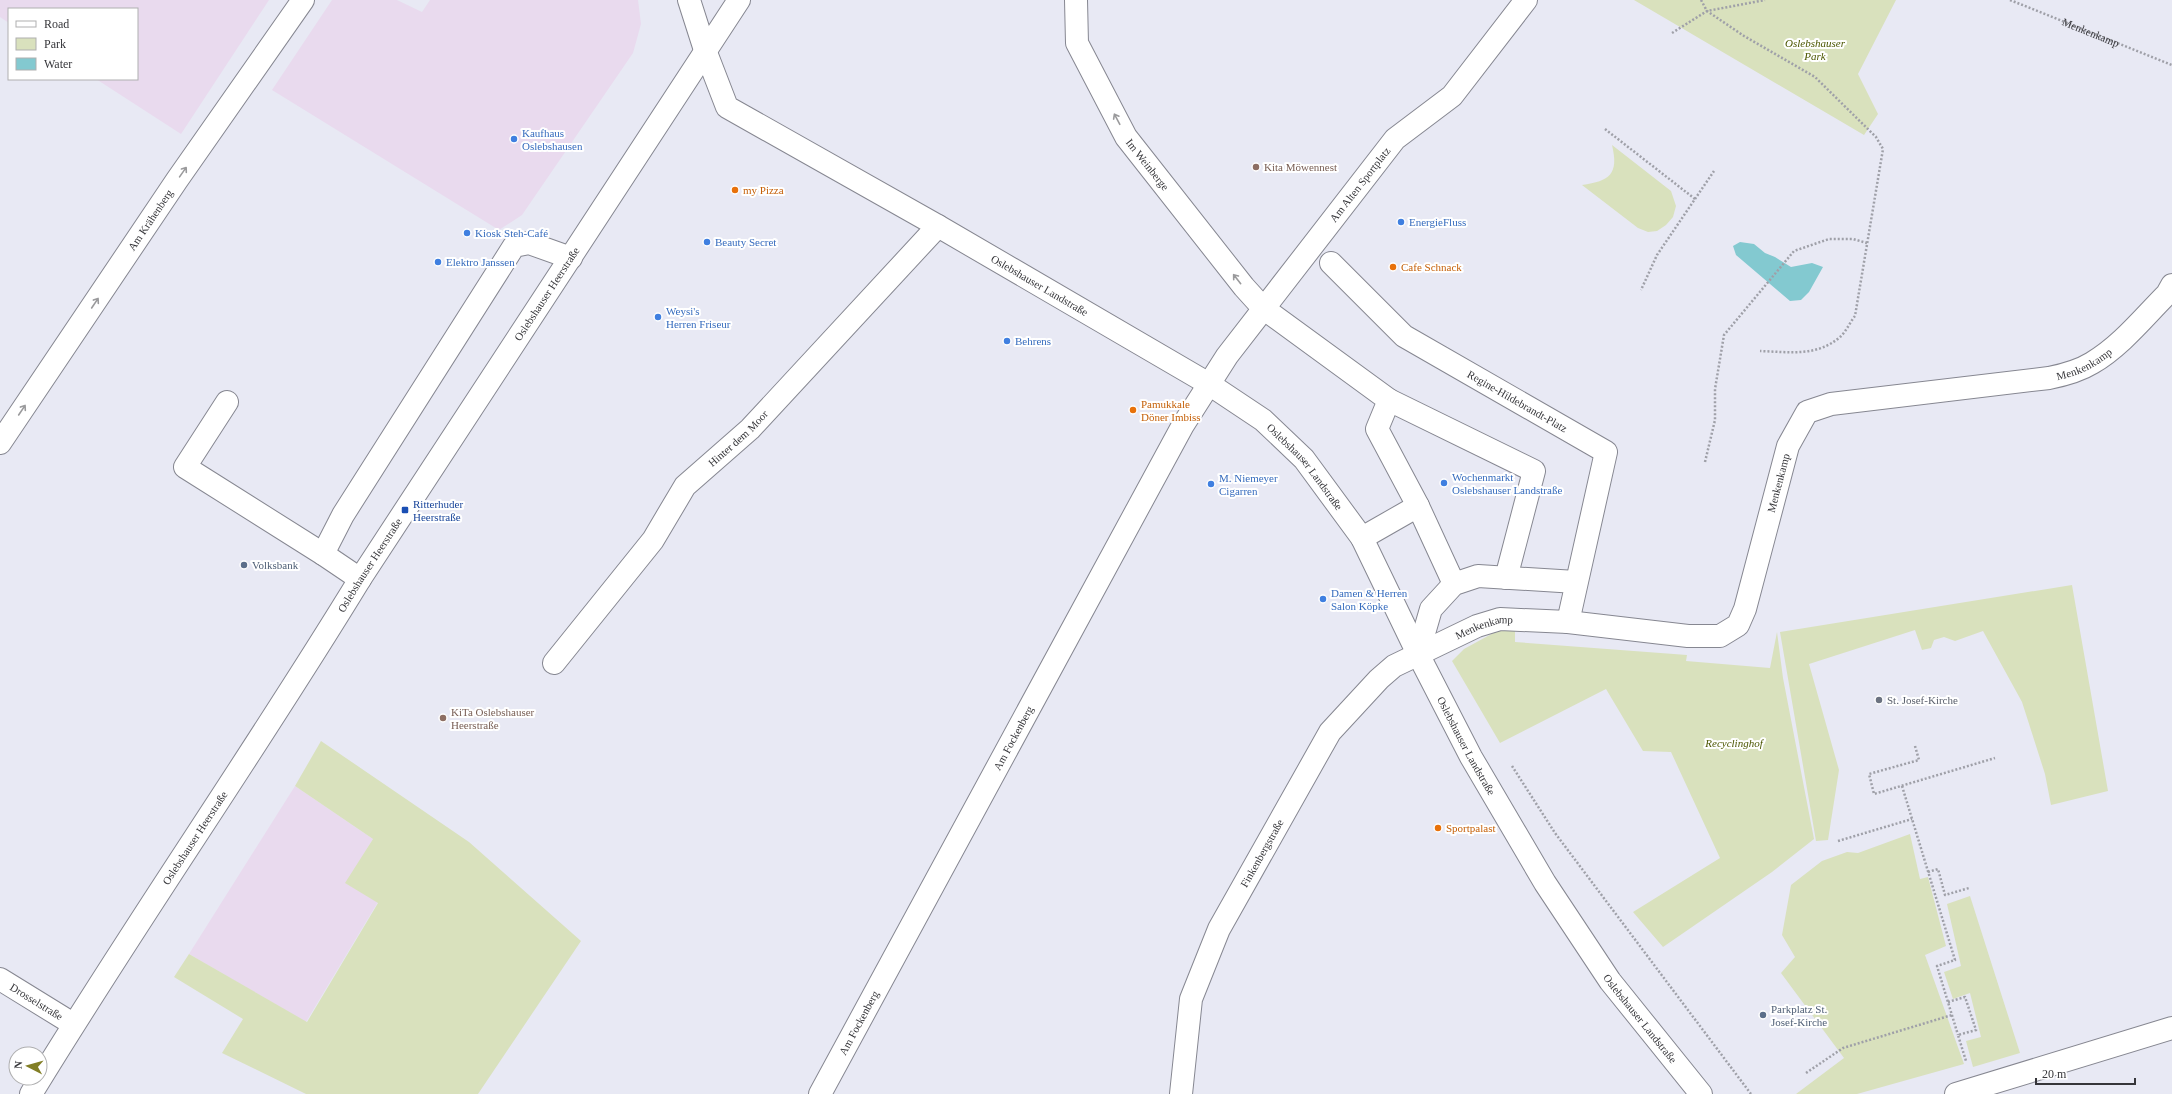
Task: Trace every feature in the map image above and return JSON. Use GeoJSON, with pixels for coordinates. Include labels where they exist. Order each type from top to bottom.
{"type":"FeatureCollection","features":[{"type":"Feature","properties":{"kind":"street","name":"Am Krähenberg"},"geometry":{"type":"LineString","coordinates":[[0,443],[253,72],[304,0]]}},
{"type":"Feature","properties":{"kind":"street"},"geometry":{"type":"LineString","coordinates":[[689,0],[705,50]]}},
{"type":"Feature","properties":{"kind":"street","name":"Oslebshauser Heerstraße"},"geometry":{"type":"LineString","coordinates":[[31,1094],[74,1024],[307,665],[360,579],[739,0]]}},
{"type":"Feature","properties":{"kind":"street","name":"Im Weinberge"},"geometry":{"type":"LineString","coordinates":[[1076,0],[1077,43],[1126,137],[1244,287],[1263,308],[1389,400]]}},
{"type":"Feature","properties":{"kind":"street","name":"Am Alten Sportplatz"},"geometry":{"type":"LineString","coordinates":[[1209,384],[1263,308],[1395,140],[1452,96],[1526,0]]}},
{"type":"Feature","properties":{"kind":"street","name":"Oslebshauser Landstraße"},"geometry":{"type":"LineString","coordinates":[[705,50],[727,107],[938,226],[1209,384],[1263,420],[1304,458],[1362,538],[1418,654],[1471,757],[1544,883],[1610,981],[1701,1094]]}},
{"type":"Feature","properties":{"kind":"street","name":"Hinter dem Moor"},"geometry":{"type":"LineString","coordinates":[[554,663],[652,540],[685,486],[750,429],[938,226]]}},
{"type":"Feature","properties":{"kind":"street"},"geometry":{"type":"LineString","coordinates":[[323,554],[343,515],[514,246],[529,242],[571,258]]}},
{"type":"Feature","properties":{"kind":"street","name":"Regine-Hildebrandt-Platz"},"geometry":{"type":"LineString","coordinates":[[1331,263],[1404,336],[1606,452],[1568,622]]}},
{"type":"Feature","properties":{"kind":"street","name":"Menkenkamp"},"geometry":{"type":"LineString","coordinates":[[1418,654],[1477,626],[1500,619],[1568,622],[1688,636],[1720,636],[1738,625],[1746,609],[1788,446],[1807,412],[1831,404],[2049,378],[2068,374],[2092,363],[2111,349],[2167,294],[2172,285]]}},
{"type":"Feature","properties":{"kind":"street","name":"Am Fockenberg"},"geometry":{"type":"LineString","coordinates":[[820,1094],[1183,424],[1209,384]]}},
{"type":"Feature","properties":{"kind":"street"},"geometry":{"type":"LineString","coordinates":[[1454,584],[1418,506],[1377,428],[1389,400],[1534,471],[1506,578]]}},
{"type":"Feature","properties":{"kind":"street"},"geometry":{"type":"LineString","coordinates":[[227,402],[185,467],[360,579]]}},
{"type":"Feature","properties":{"kind":"street"},"geometry":{"type":"LineString","coordinates":[[1362,538],[1418,506]]}},
{"type":"Feature","properties":{"kind":"street"},"geometry":{"type":"LineString","coordinates":[[1418,654],[1431,610],[1454,584],[1478,576],[1576,582]]}},
{"type":"Feature","properties":{"kind":"street","name":"Finkenbergstraße"},"geometry":{"type":"LineString","coordinates":[[1181,1094],[1191,999],[1219,929],[1330,732],[1379,679],[1394,666],[1418,654]]}},
{"type":"Feature","properties":{"kind":"street","name":"Drosselstraße"},"geometry":{"type":"LineString","coordinates":[[0,979],[74,1024]]}},
{"type":"Feature","properties":{"kind":"street"},"geometry":{"type":"LineString","coordinates":[[1965,1091],[2172,1028]]}},
{"type":"Feature","properties":{"kind":"path"},"geometry":{"type":"LineString","coordinates":[[1701,0],[1707,11],[1744,36],[1815,77],[1876,136],[1883,149],[1855,316],[1841,336],[1820,350],[1798,353],[1760,350]]}},
{"type":"Feature","properties":{"kind":"path"},"geometry":{"type":"LineString","coordinates":[[1672,33],[1707,11],[1765,0]]}},
{"type":"Feature","properties":{"kind":"path","name":"Menkenkamp"},"geometry":{"type":"LineString","coordinates":[[2010,0],[2172,65]]}},
{"type":"Feature","properties":{"kind":"path"},"geometry":{"type":"LineString","coordinates":[[1606,129],[1695,199]]}},
{"type":"Feature","properties":{"kind":"path"},"geometry":{"type":"LineString","coordinates":[[1641,290],[1657,256],[1714,171]]}},
{"type":"Feature","properties":{"kind":"path"},"geometry":{"type":"LineString","coordinates":[[1705,462],[1715,420],[1715,389],[1724,335],[1794,251],[1829,239],[1853,239],[1867,243]]}},
{"type":"Feature","properties":{"kind":"path"},"geometry":{"type":"LineString","coordinates":[[1915,746],[1918,760],[1869,774],[1874,794],[1995,758]]}},
{"type":"Feature","properties":{"kind":"path"},"geometry":{"type":"LineString","coordinates":[[1509,761],[1555,833],[1751,1094]]}},
{"type":"Feature","properties":{"kind":"path"},"geometry":{"type":"LineString","coordinates":[[1902,786],[1955,960],[1937,966],[1958,1035],[1965,1091]]}},
{"type":"Feature","properties":{"kind":"path"},"geometry":{"type":"LineString","coordinates":[[1838,841],[1912,819]]}},
{"type":"Feature","properties":{"kind":"path"},"geometry":{"type":"LineString","coordinates":[[1928,872],[1938,869],[1945,895],[1970,888]]}},
{"type":"Feature","properties":{"kind":"path"},"geometry":{"type":"LineString","coordinates":[[1948,1002],[1965,997],[1976,1030],[1958,1035]]}},
{"type":"Feature","properties":{"kind":"path"},"geometry":{"type":"LineString","coordinates":[[1806,1073],[1843,1048],[1952,1015]]}},
{"type":"Feature","properties":{"kind":"shaded area"},"geometry":{"type":"Polygon","coordinates":[[[0,0],[269,0],[181,134],[98,80],[138,80],[138,8],[8,8],[8,22],[0,17],[0,0]]]}},
{"type":"Feature","properties":{"kind":"shaded area"},"geometry":{"type":"Polygon","coordinates":[[[332,0],[397,0],[422,12],[430,0],[638,0],[641,24],[633,53],[522,215],[499,230],[272,90],[332,0]]]}},
{"type":"Feature","properties":{"kind":"shaded area"},"geometry":{"type":"Polygon","coordinates":[[[295,786],[373,839],[346,883],[378,902],[306,1022],[189,954],[295,786]]]}},
{"type":"Feature","properties":{"kind":"green space","name":"Oslebshauser Park"},"geometry":{"type":"Polygon","coordinates":[[[1634,0],[1896,0],[1858,74],[1878,114],[1864,135],[1634,0]]]}},
{"type":"Feature","properties":{"kind":"green space"},"geometry":{"type":"Polygon","coordinates":[[[1612,145],[1671,191],[1676,206],[1673,217],[1666,225],[1657,231],[1648,232],[1638,228],[1582,185],[1599,181],[1606,178],[1610,174],[1614,163],[1612,145]]]}},
{"type":"Feature","properties":{"kind":"green space"},"geometry":{"type":"Polygon","coordinates":[[[2072,585],[2108,791],[2051,805],[2045,774],[2022,702],[1983,631],[1955,641],[1944,637],[1934,640],[1931,648],[1922,650],[1915,630],[1809,664],[1839,770],[1828,840],[1816,841],[1780,632],[2072,585]]]}},
{"type":"Feature","properties":{"kind":"green space","name":"Recyclinghof"},"geometry":{"type":"Polygon","coordinates":[[[1515,630],[1515,642],[1687,655],[1686,661],[1770,668],[1777,632],[1783,678],[1814,839],[1772,872],[1663,947],[1633,912],[1720,858],[1671,752],[1643,751],[1606,689],[1500,743],[1452,661],[1464,649],[1497,631],[1515,630]]]}},
{"type":"Feature","properties":{"kind":"green space"},"geometry":{"type":"Polygon","coordinates":[[[321,741],[469,842],[581,941],[478,1094],[306,1094],[222,1053],[243,1019],[174,977],[189,954],[307,1022],[378,903],[345,883],[373,839],[295,786],[321,741]]]}},
{"type":"Feature","properties":{"kind":"green space"},"geometry":{"type":"Polygon","coordinates":[[[1910,834],[1920,879],[1928,877],[1946,946],[1925,955],[1964,1064],[1857,1094],[1796,1094],[1844,1058],[1781,973],[1795,957],[1782,935],[1791,885],[1822,861],[1847,852],[1858,853],[1910,834]]]}},
{"type":"Feature","properties":{"kind":"green space"},"geometry":{"type":"Polygon","coordinates":[[[1970,896],[2020,1053],[1973,1067],[1966,1041],[1981,1037],[1970,993],[1953,999],[1944,972],[1961,966],[1947,904],[1970,896]]]}},
{"type":"Feature","properties":{"kind":"water"},"geometry":{"type":"Polygon","coordinates":[[[1740,242],[1754,244],[1765,253],[1775,257],[1791,267],[1812,263],[1823,267],[1809,292],[1801,300],[1790,301],[1736,255],[1733,246],[1740,242]]]}},
{"type":"Feature","properties":{"kind":"place","name":"Kaufhaus Oslebshausen"},"geometry":{"type":"Point","coordinates":[514,139]}},
{"type":"Feature","properties":{"kind":"place","name":"Kita Möwennest"},"geometry":{"type":"Point","coordinates":[1256,167]}},
{"type":"Feature","properties":{"kind":"place","name":"my Pizza"},"geometry":{"type":"Point","coordinates":[735,190]}},
{"type":"Feature","properties":{"kind":"place","name":"EnergieFluss"},"geometry":{"type":"Point","coordinates":[1401,222]}},
{"type":"Feature","properties":{"kind":"place","name":"Kiosk Steh-Café"},"geometry":{"type":"Point","coordinates":[467,233]}},
{"type":"Feature","properties":{"kind":"place","name":"Beauty Secret"},"geometry":{"type":"Point","coordinates":[707,242]}},
{"type":"Feature","properties":{"kind":"place","name":"Elektro Janssen"},"geometry":{"type":"Point","coordinates":[438,262]}},
{"type":"Feature","properties":{"kind":"place","name":"Cafe Schnack"},"geometry":{"type":"Point","coordinates":[1393,267]}},
{"type":"Feature","properties":{"kind":"place","name":"Weysi's Herren Friseur"},"geometry":{"type":"Point","coordinates":[658,317]}},
{"type":"Feature","properties":{"kind":"place","name":"Behrens"},"geometry":{"type":"Point","coordinates":[1007,341]}},
{"type":"Feature","properties":{"kind":"place","name":"Pamukkale Döner Imbiss"},"geometry":{"type":"Point","coordinates":[1133,410]}},
{"type":"Feature","properties":{"kind":"place","name":"Wochenmarkt Oslebshauser Landstraße"},"geometry":{"type":"Point","coordinates":[1444,483]}},
{"type":"Feature","properties":{"kind":"place","name":"M. Niemeyer Cigarren"},"geometry":{"type":"Point","coordinates":[1211,484]}},
{"type":"Feature","properties":{"kind":"place","name":"Ritterhuder Heerstraße"},"geometry":{"type":"Point","coordinates":[405,510]}},
{"type":"Feature","properties":{"kind":"place","name":"Volksbank"},"geometry":{"type":"Point","coordinates":[244,565]}},
{"type":"Feature","properties":{"kind":"place","name":"Damen & Herren Salon Köpke"},"geometry":{"type":"Point","coordinates":[1323,599]}},
{"type":"Feature","properties":{"kind":"place","name":"St. Josef-Kirche"},"geometry":{"type":"Point","coordinates":[1879,700]}},
{"type":"Feature","properties":{"kind":"place","name":"KiTa Oslebshauser Heerstraße"},"geometry":{"type":"Point","coordinates":[443,718]}},
{"type":"Feature","properties":{"kind":"place","name":"Sportpalast"},"geometry":{"type":"Point","coordinates":[1438,828]}},
{"type":"Feature","properties":{"kind":"place","name":"Parkplatz St. Josef-Kirche"},"geometry":{"type":"Point","coordinates":[1763,1015]}}]}
